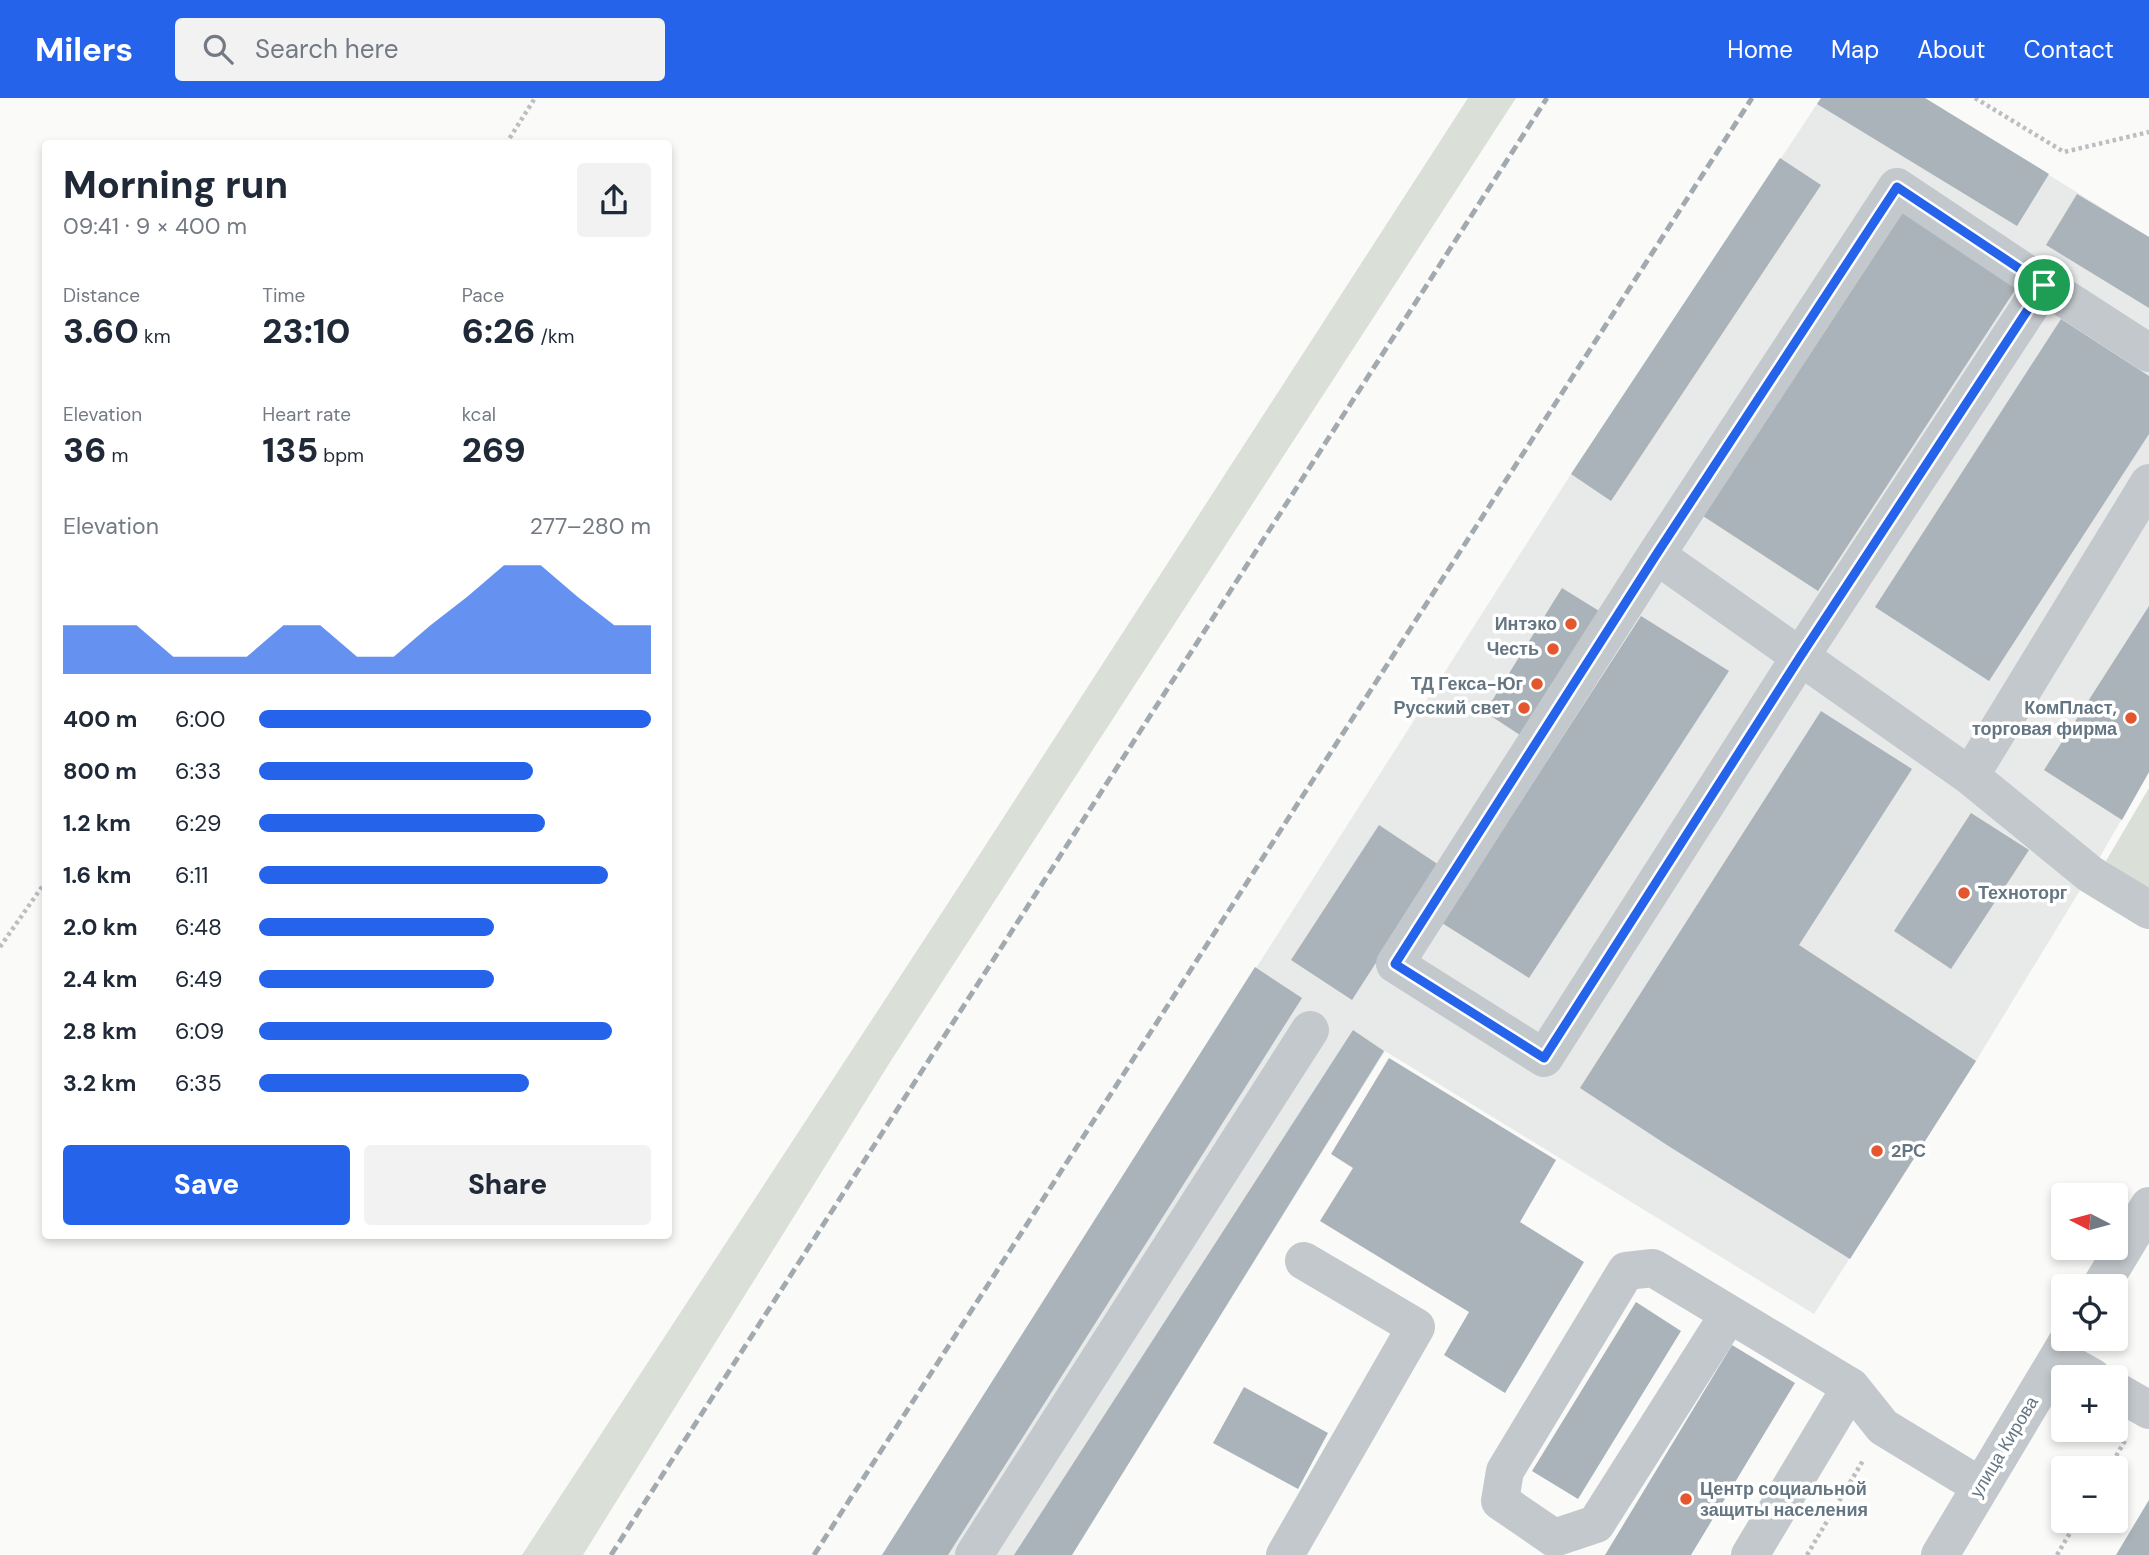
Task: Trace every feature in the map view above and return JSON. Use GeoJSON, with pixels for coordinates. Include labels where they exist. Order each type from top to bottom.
{"type":"FeatureCollection","features":[{"type":"Feature","properties":{"kind":"street"},"geometry":{"type":"LineString","coordinates":[[2044,285],[1800,657],[1544,1058],[1395,964],[1656,555],[1897,187],[2149,353]]}},
{"type":"Feature","properties":{"kind":"street"},"geometry":{"type":"LineString","coordinates":[[1970,776],[2149,483]]}},
{"type":"Feature","properties":{"kind":"street"},"geometry":{"type":"LineString","coordinates":[[1656,555],[1970,776],[2090,874],[2149,911]]}},
{"type":"Feature","properties":{"kind":"street"},"geometry":{"type":"LineString","coordinates":[[974,1555],[1310,1030]]}},
{"type":"Feature","properties":{"kind":"street"},"geometry":{"type":"LineString","coordinates":[[2108,1274],[2149,1206]]}},
{"type":"Feature","properties":{"kind":"street"},"geometry":{"type":"LineString","coordinates":[[1285,1555],[1416,1327],[1304,1261]]}},
{"type":"Feature","properties":{"kind":"street"},"geometry":{"type":"LineString","coordinates":[[1729,1314],[1596,1524],[1554,1538],[1500,1502],[1504,1471],[1626,1271],[1653,1268],[1851,1387],[1883,1427],[1980,1486]]}},
{"type":"Feature","properties":{"kind":"street","name":"улица Кирова"},"geometry":{"type":"LineString","coordinates":[[1940,1555],[2062,1351]]}},
{"type":"Feature","properties":{"kind":"street"},"geometry":{"type":"LineString","coordinates":[[2067,1351],[2080,1365]]}},
{"type":"Feature","properties":{"kind":"street"},"geometry":{"type":"LineString","coordinates":[[1750,1555],[1851,1387]]}},
{"type":"Feature","properties":{"kind":"street"},"geometry":{"type":"LineString","coordinates":[[2128,1398],[2149,1410]]}},
{"type":"Feature","properties":{"kind":"path"},"geometry":{"type":"LineString","coordinates":[[509,140],[535,98]]}},
{"type":"Feature","properties":{"kind":"path"},"geometry":{"type":"LineString","coordinates":[[1975,98],[2064,152],[2149,132]]}},
{"type":"Feature","properties":{"kind":"path"},"geometry":{"type":"LineString","coordinates":[[0,947],[42,887]]}},
{"type":"Feature","properties":{"kind":"path"},"geometry":{"type":"LineString","coordinates":[[1807,1555],[1883,1427]]}},
{"type":"Feature","properties":{"kind":"path"},"geometry":{"type":"LineString","coordinates":[[2057,1555],[2070,1533]]}},
{"type":"Feature","properties":{"kind":"shaded area"},"geometry":{"type":"Polygon","coordinates":[[[1468,98],[1516,98],[892,1059],[583,1555],[522,1555],[954,894],[1468,98]]]}},
{"type":"Feature","properties":{"kind":"shaded area"},"geometry":{"type":"Polygon","coordinates":[[[1821,98],[1925,98],[2149,237],[2149,772],[1976,1061],[1814,1314],[1385,1051],[1072,1555],[882,1555],[1571,474],[1821,98]]]}},
{"type":"Feature","properties":{"kind":"shaded area"},"geometry":{"type":"Polygon","coordinates":[[[2149,788],[2149,891],[2106,861],[2149,788]]]}},
{"type":"Feature","properties":{"kind":"building"},"geometry":{"type":"Polygon","coordinates":[[[1821,98],[1925,98],[2049,174],[2017,226],[1817,104],[1821,98]]]}},
{"type":"Feature","properties":{"kind":"building"},"geometry":{"type":"Polygon","coordinates":[[[1780,158],[1821,185],[1611,501],[1571,474],[1780,158]]]}},
{"type":"Feature","properties":{"kind":"building"},"geometry":{"type":"Polygon","coordinates":[[[2077,194],[2149,237],[2149,308],[2046,245],[2077,194]]]}},
{"type":"Feature","properties":{"kind":"building"},"geometry":{"type":"Polygon","coordinates":[[[1903,212],[2017,287],[1818,591],[1703,516],[1903,212]]]}},
{"type":"Feature","properties":{"kind":"building"},"geometry":{"type":"Polygon","coordinates":[[[2061,319],[2149,376],[2149,434],[1989,681],[1875,607],[2061,319]]]}},
{"type":"Feature","properties":{"kind":"building"},"geometry":{"type":"Polygon","coordinates":[[[1562,588],[1604,614],[1526,739],[1485,712],[1562,588]]]}},
{"type":"Feature","properties":{"kind":"building"},"geometry":{"type":"Polygon","coordinates":[[[2149,606],[2149,772],[2122,820],[2044,770],[2149,606]]]}},
{"type":"Feature","properties":{"kind":"building"},"geometry":{"type":"Polygon","coordinates":[[[1641,616],[1729,671],[1529,978],[1442,923],[1641,616]]]}},
{"type":"Feature","properties":{"kind":"building"},"geometry":{"type":"Polygon","coordinates":[[[1821,711],[1912,769],[1799,945],[1976,1061],[1850,1259],[1580,1088],[1821,711]]]}},
{"type":"Feature","properties":{"kind":"building"},"geometry":{"type":"Polygon","coordinates":[[[1971,813],[2029,850],[1951,969],[1894,931],[1971,813]]]}},
{"type":"Feature","properties":{"kind":"building"},"geometry":{"type":"Polygon","coordinates":[[[1379,825],[1439,865],[1352,1000],[1291,960],[1379,825]]]}},
{"type":"Feature","properties":{"kind":"building"},"geometry":{"type":"Polygon","coordinates":[[[1255,967],[1302,998],[948,1555],[882,1555],[1255,967]]]}},
{"type":"Feature","properties":{"kind":"building"},"geometry":{"type":"Polygon","coordinates":[[[1353,1030],[1384,1051],[1072,1555],[1014,1555],[1353,1030]]]}},
{"type":"Feature","properties":{"kind":"building"},"geometry":{"type":"Polygon","coordinates":[[[1389,1058],[1556,1160],[1520,1222],[1584,1262],[1505,1393],[1444,1355],[1469,1312],[1320,1221],[1353,1168],[1331,1154],[1389,1058]]]}},
{"type":"Feature","properties":{"kind":"building"},"geometry":{"type":"Polygon","coordinates":[[[1636,1302],[1681,1331],[1578,1499],[1532,1471],[1636,1302]]]}},
{"type":"Feature","properties":{"kind":"building"},"geometry":{"type":"Polygon","coordinates":[[[1732,1345],[1795,1383],[1691,1555],[1605,1555],[1732,1345]]]}},
{"type":"Feature","properties":{"kind":"building"},"geometry":{"type":"Polygon","coordinates":[[[1244,1387],[1328,1433],[1298,1489],[1213,1443],[1244,1387]]]}},
{"type":"Feature","properties":{"kind":"building"},"geometry":{"type":"Polygon","coordinates":[[[2149,1500],[2149,1555],[2116,1555],[2149,1500]]]}},
{"type":"Feature","properties":{"kind":"railway"},"geometry":{"type":"LineString","coordinates":[[611,1555],[1547,98]]}},
{"type":"Feature","properties":{"kind":"railway"},"geometry":{"type":"LineString","coordinates":[[814,1555],[1752,98]]}},
{"type":"Feature","properties":{"kind":"place","name":"Интэко"},"geometry":{"type":"Point","coordinates":[1571,624]}},
{"type":"Feature","properties":{"kind":"place","name":"Честь"},"geometry":{"type":"Point","coordinates":[1553,649]}},
{"type":"Feature","properties":{"kind":"place","name":"ТД Гекса-Юг"},"geometry":{"type":"Point","coordinates":[1537,684]}},
{"type":"Feature","properties":{"kind":"place","name":"Русский свет"},"geometry":{"type":"Point","coordinates":[1524,708]}},
{"type":"Feature","properties":{"kind":"place","name":"КомПласт, торговая фирма"},"geometry":{"type":"Point","coordinates":[2131,718]}},
{"type":"Feature","properties":{"kind":"place","name":"Техноторг"},"geometry":{"type":"Point","coordinates":[1964,893]}},
{"type":"Feature","properties":{"kind":"place","name":"2РС"},"geometry":{"type":"Point","coordinates":[1877,1151]}},
{"type":"Feature","properties":{"kind":"place","name":"Центр социальной защиты населения"},"geometry":{"type":"Point","coordinates":[1686,1499]}},
{"type":"Feature","properties":{"kind":"route"},"geometry":{"type":"LineString","coordinates":[[1897,187],[2044,285],[1800,657],[1544,1058],[1395,964],[1656,555],[1897,187]]}}]}
